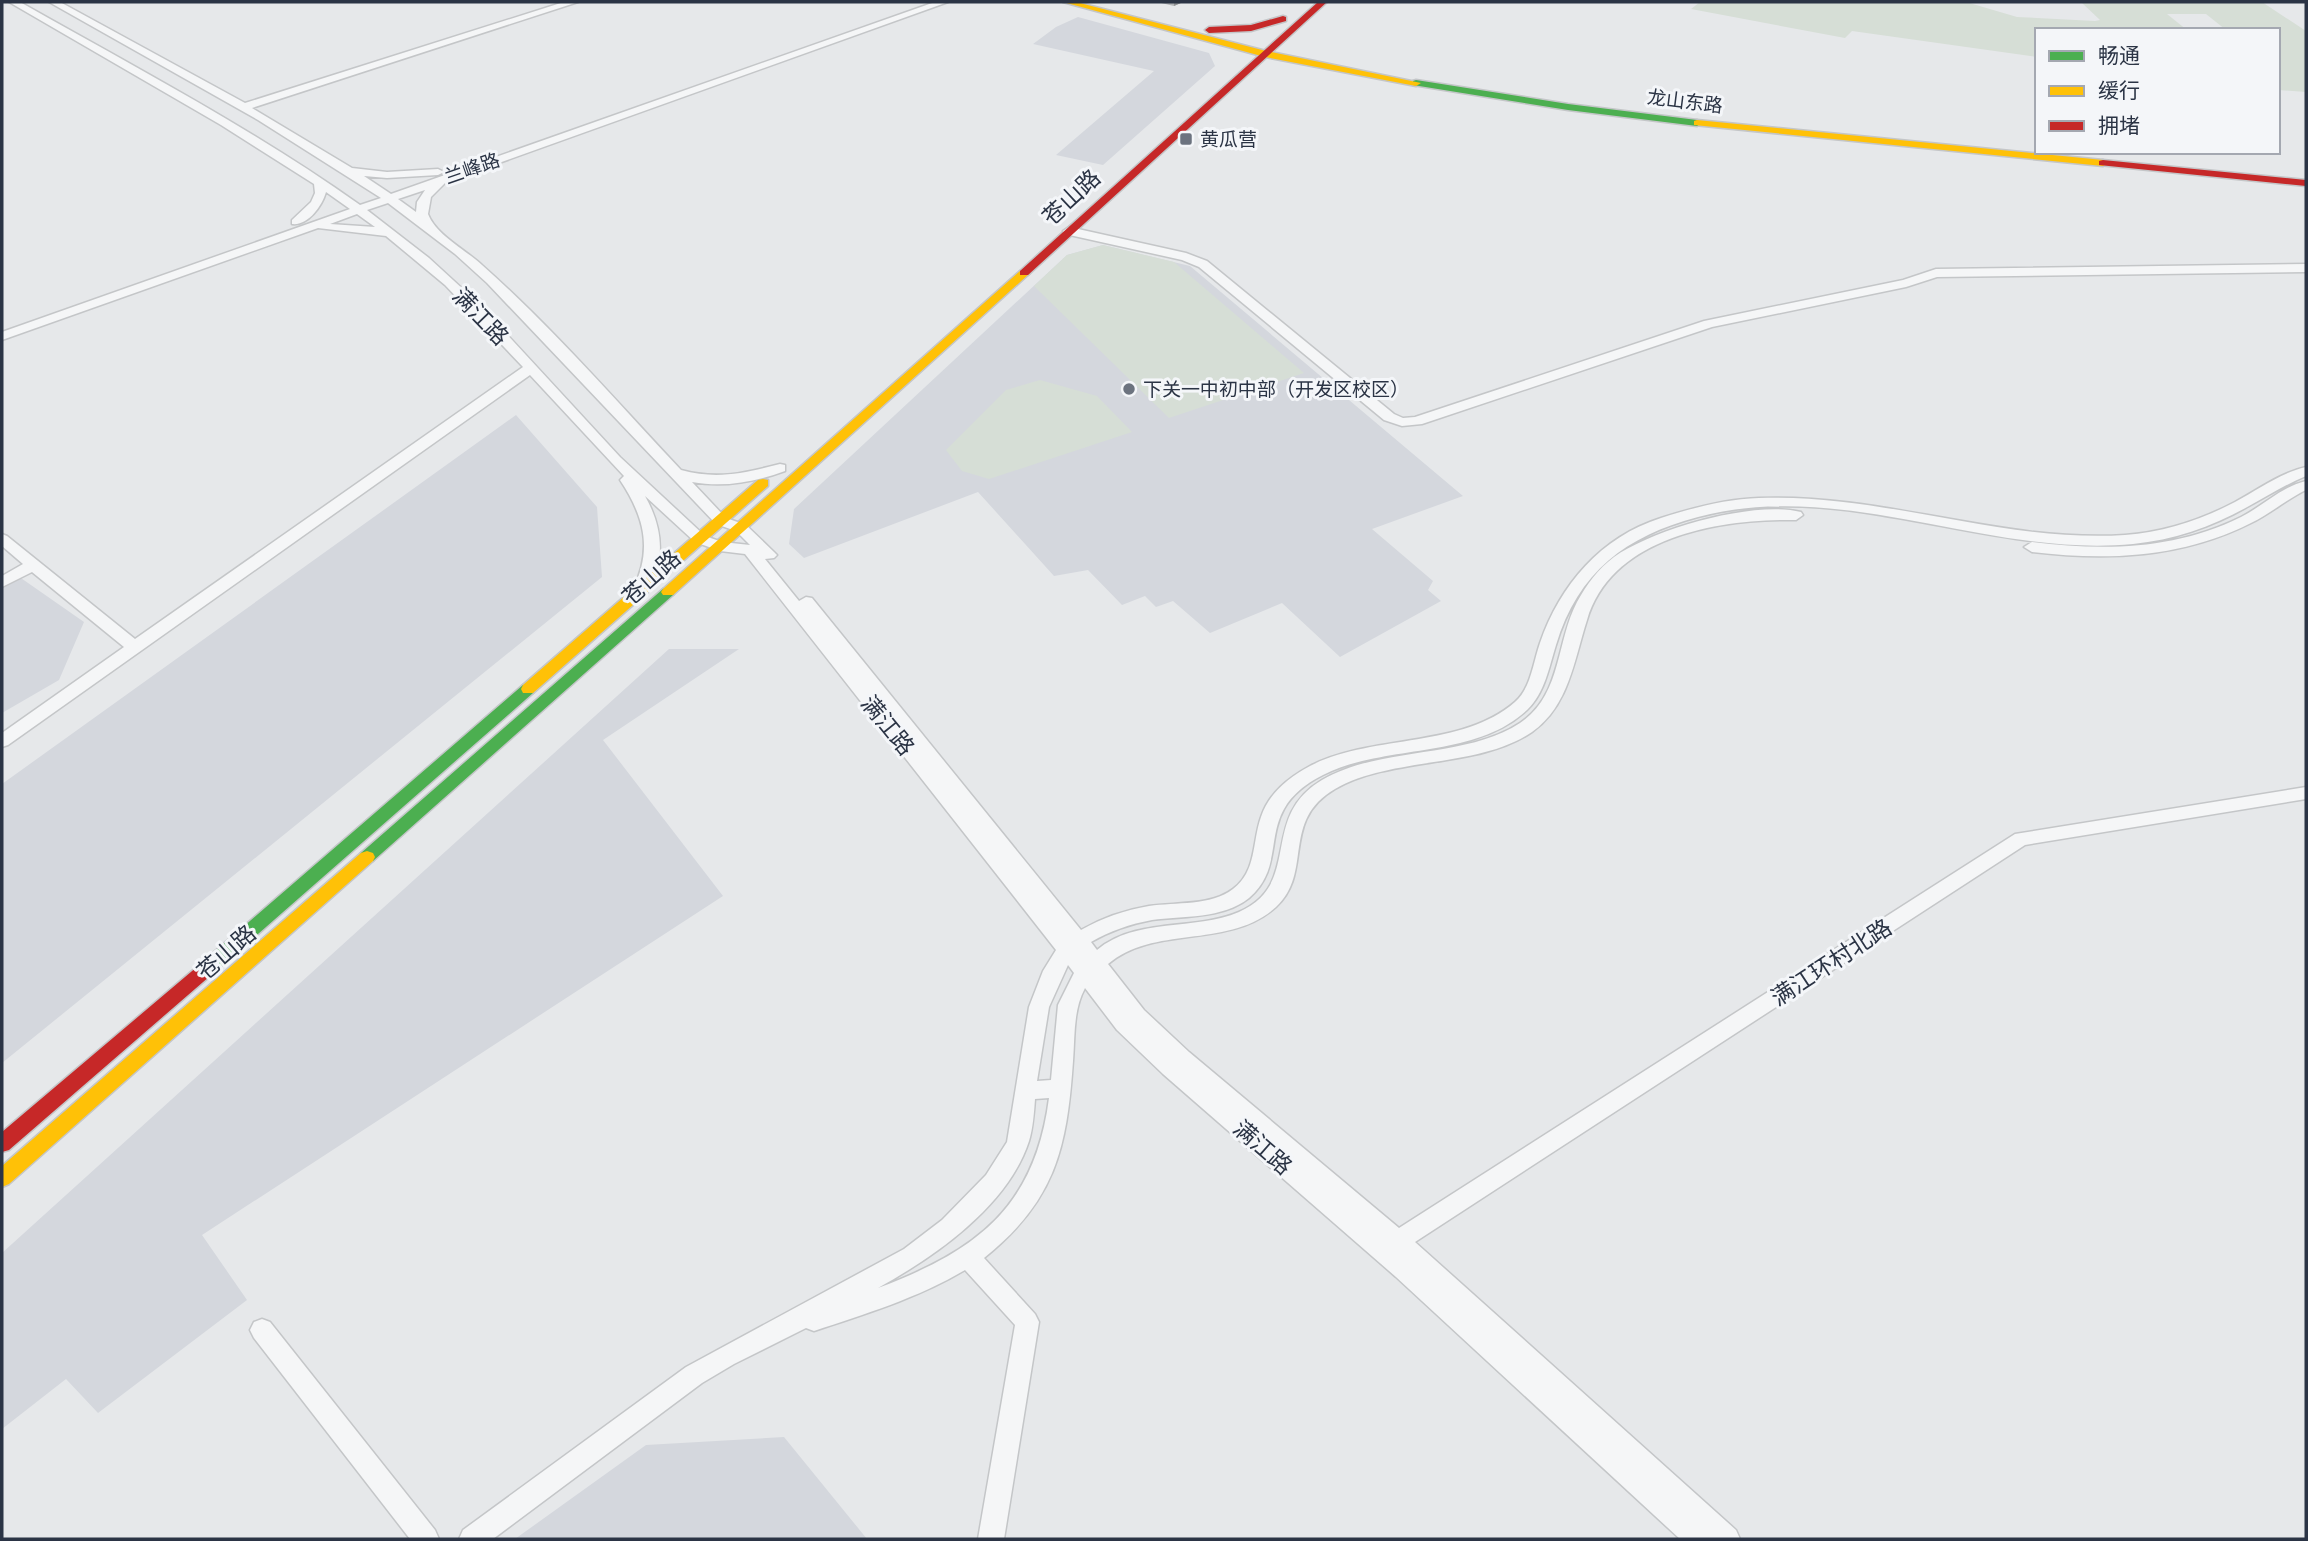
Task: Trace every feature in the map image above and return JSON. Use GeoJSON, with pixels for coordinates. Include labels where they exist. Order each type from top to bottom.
{"type":"FeatureCollection","features":[{"type":"Feature","properties":{"kind":"main road","name":"龙山东路"},"geometry":{"type":"LineString","coordinates":[[1068,2],[1466,92],[1652,118],[2306,183]]}},
{"type":"Feature","properties":{"kind":"main road","name":"龙山东路"},"geometry":{"type":"LineString","coordinates":[[1099,2],[1206,34]]}},
{"type":"Feature","properties":{"kind":"main road","name":"苍山路"},"geometry":{"type":"LineString","coordinates":[[1291,21],[1302,2]]}},
{"type":"Feature","properties":{"kind":"main road","name":"苍山路"},"geometry":{"type":"LineString","coordinates":[[2,1178],[741,528],[1063,222],[1291,21],[1323,2]]}},
{"type":"Feature","properties":{"kind":"main road"},"geometry":{"type":"LineString","coordinates":[[1206,34],[1291,21],[1307,44],[1327,61]]}},
{"type":"Feature","properties":{"kind":"main road"},"geometry":{"type":"LineString","coordinates":[[1206,34],[1221,48],[1235,70],[1327,61]]}},
{"type":"Feature","properties":{"kind":"main road","name":"龙山东路"},"geometry":{"type":"LineString","coordinates":[[1327,61],[1598,102],[2035,147]]}},
{"type":"Feature","properties":{"kind":"main road","name":"苍山路"},"geometry":{"type":"LineString","coordinates":[[1085,196],[1235,70]]}},
{"type":"Feature","properties":{"kind":"main road"},"geometry":{"type":"LineString","coordinates":[[2109,154],[2306,173]]}},
{"type":"Feature","properties":{"kind":"main road","name":"苍山路"},"geometry":{"type":"LineString","coordinates":[[2,1144],[785,464]]}},
{"type":"Feature","properties":{"kind":"street","name":"满江路"},"geometry":{"type":"LineString","coordinates":[[14,2],[244,131],[354,206],[444,278],[604,449],[700,539],[720,546],[750,550],[1074,945]]}},
{"type":"Feature","properties":{"kind":"street","name":"满江路"},"geometry":{"type":"LineString","coordinates":[[54,2],[247,106],[350,170],[477,266],[721,520],[741,528],[760,544],[1090,967],[1157,1036],[1398,1241],[1727,1539]]}},
{"type":"Feature","properties":{"kind":"street"},"geometry":{"type":"LineString","coordinates":[[247,106],[573,2]]}},
{"type":"Feature","properties":{"kind":"street","name":"兰峰路"},"geometry":{"type":"LineString","coordinates":[[442,175],[923,2]]}},
{"type":"Feature","properties":{"kind":"street","name":"兰峰路"},"geometry":{"type":"LineString","coordinates":[[2,326],[943,2]]}},
{"type":"Feature","properties":{"kind":"street"},"geometry":{"type":"LineString","coordinates":[[350,170],[387,175],[442,175]]}},
{"type":"Feature","properties":{"kind":"street"},"geometry":{"type":"LineString","coordinates":[[431,230],[422,219],[421,207],[427,194],[442,175]]}},
{"type":"Feature","properties":{"kind":"street"},"geometry":{"type":"LineString","coordinates":[[299,225],[319,198],[319,180]]}},
{"type":"Feature","properties":{"kind":"street"},"geometry":{"type":"LineString","coordinates":[[1063,222],[1203,264],[1389,417],[1402,422],[1417,422],[1709,324],[1906,283],[1936,273],[2306,268]]}},
{"type":"Feature","properties":{"kind":"street"},"geometry":{"type":"LineString","coordinates":[[299,225],[362,228],[398,239]]}},
{"type":"Feature","properties":{"kind":"street","name":"兰峰路"},"geometry":{"type":"LineString","coordinates":[[2,335],[299,225]]}},
{"type":"Feature","properties":{"kind":"street"},"geometry":{"type":"LineString","coordinates":[[2,741],[531,368]]}},
{"type":"Feature","properties":{"kind":"street"},"geometry":{"type":"LineString","coordinates":[[604,449],[641,501],[652,529],[654,557],[639,593]]}},
{"type":"Feature","properties":{"kind":"street"},"geometry":{"type":"LineString","coordinates":[[676,473],[698,479],[725,481],[753,477],[785,464]]}},
{"type":"Feature","properties":{"kind":"street"},"geometry":{"type":"LineString","coordinates":[[774,1333],[900,1264],[951,1227],[1003,1171],[1013,1156],[1023,1124],[1026,1090],[1045,990],[1055,965],[1074,945],[1122,920],[1211,905],[1237,896],[1247,889],[1258,869],[1269,816],[1278,798],[1310,773],[1332,763],[1464,733],[1510,714],[1523,704],[1531,692],[1559,614],[1576,585],[1601,557],[1622,540],[1683,516],[1762,508],[1838,506],[2036,536],[2124,540],[2156,536],[2190,527],[2235,508],[2283,479],[2306,471]]}},
{"type":"Feature","properties":{"kind":"street"},"geometry":{"type":"LineString","coordinates":[[472,1539],[697,1373],[739,1348],[774,1333],[898,1293],[943,1272],[967,1256],[1011,1217],[1037,1183],[1053,1140],[1061,1089],[1067,1004],[1072,991],[1090,967],[1135,938],[1158,932],[1212,928],[1237,921],[1258,911],[1281,888],[1295,820],[1309,799],[1326,787],[1359,773],[1471,748],[1518,732],[1535,721],[1548,708],[1558,689],[1589,593],[1605,572],[1622,559],[1658,540],[1762,508],[2063,551],[2137,553],[2172,548],[2211,535],[2252,517],[2306,485]]}},
{"type":"Feature","properties":{"kind":"street"},"geometry":{"type":"LineString","coordinates":[[2,539],[134,647]]}},
{"type":"Feature","properties":{"kind":"street"},"geometry":{"type":"LineString","coordinates":[[2,582],[33,565]]}},
{"type":"Feature","properties":{"kind":"street"},"geometry":{"type":"LineString","coordinates":[[1546,647],[1570,653]]}},
{"type":"Feature","properties":{"kind":"street","name":"满江环村北路"},"geometry":{"type":"LineString","coordinates":[[1398,1241],[2021,839],[2306,793]]}},
{"type":"Feature","properties":{"kind":"street","name":"满江路"},"geometry":{"type":"LineString","coordinates":[[1090,967],[1105,1001],[1144,1045],[1404,1269],[1699,1539]]}},
{"type":"Feature","properties":{"kind":"street"},"geometry":{"type":"LineString","coordinates":[[1026,1090],[1061,1089]]}},
{"type":"Feature","properties":{"kind":"street"},"geometry":{"type":"LineString","coordinates":[[967,1256],[1027,1322],[991,1539]]}},
{"type":"Feature","properties":{"kind":"street"},"geometry":{"type":"LineString","coordinates":[[262,1330],[426,1539]]}},
{"type":"Feature","properties":{"kind":"shaded area"},"geometry":{"type":"Polygon","coordinates":[[[1700,2],[1966,2],[2017,17],[2095,21],[2100,20],[2081,2],[2262,2],[2306,31],[2306,92],[2280,90],[2280,28],[2224,28],[2206,14],[2167,14],[2184,28],[2035,28],[2035,57],[1852,31],[1845,38],[1691,9],[1700,2]]]}},
{"type":"Feature","properties":{"kind":"shaded area"},"geometry":{"type":"Polygon","coordinates":[[[1078,17],[1209,53],[1215,66],[1103,165],[1056,155],[1154,71],[1033,44],[1056,27],[1078,17]]]}},
{"type":"Feature","properties":{"kind":"shaded area","name":"下关一中初中部（开发区校区）"},"geometry":{"type":"Polygon","coordinates":[[[1103,245],[1190,266],[1463,496],[1372,529],[1433,581],[1428,590],[1441,601],[1340,657],[1282,603],[1210,633],[1173,601],[1156,607],[1145,596],[1122,605],[1088,570],[1054,576],[978,492],[804,558],[789,544],[794,509],[1067,255],[1103,245]]]}},
{"type":"Feature","properties":{"kind":"shaded area"},"geometry":{"type":"Polygon","coordinates":[[[1103,245],[1174,262],[1304,373],[1169,418],[1034,286],[1067,255],[1103,245]]]}},
{"type":"Feature","properties":{"kind":"shaded area"},"geometry":{"type":"Polygon","coordinates":[[[1040,380],[1097,396],[1132,432],[989,479],[962,471],[946,450],[1006,390],[1040,380]]]}},
{"type":"Feature","properties":{"kind":"shaded area"},"geometry":{"type":"Polygon","coordinates":[[[516,415],[597,507],[602,577],[2,1063],[2,784],[516,415]]]}},
{"type":"Feature","properties":{"kind":"shaded area"},"geometry":{"type":"Polygon","coordinates":[[[18,576],[84,622],[59,680],[2,713],[2,585],[18,576]]]}},
{"type":"Feature","properties":{"kind":"shaded area"},"geometry":{"type":"Polygon","coordinates":[[[669,649],[739,649],[603,740],[723,896],[202,1235],[247,1300],[98,1413],[66,1379],[2,1429],[2,1253],[669,649]]]}},
{"type":"Feature","properties":{"kind":"shaded area"},"geometry":{"type":"Polygon","coordinates":[[[784,1437],[867,1539],[515,1539],[646,1445],[784,1437]]]}},
{"type":"Feature","properties":{"kind":"traffic: fast"},"geometry":{"type":"LineString","coordinates":[[1416,83],[1568,107],[1697,123]]}},
{"type":"Feature","properties":{"kind":"traffic: fast"},"geometry":{"type":"LineString","coordinates":[[367,857],[668,592]]}},
{"type":"Feature","properties":{"kind":"traffic: fast"},"geometry":{"type":"LineString","coordinates":[[204,971],[528,689]]}},
{"type":"Feature","properties":{"kind":"traffic: slow"},"geometry":{"type":"LineString","coordinates":[[1067,2],[1265,54],[1416,83]]}},
{"type":"Feature","properties":{"kind":"traffic: slow"},"geometry":{"type":"LineString","coordinates":[[1697,123],[2103,163]]}},
{"type":"Feature","properties":{"kind":"traffic: slow"},"geometry":{"type":"LineString","coordinates":[[668,592],[1024,273]]}},
{"type":"Feature","properties":{"kind":"traffic: slow"},"geometry":{"type":"LineString","coordinates":[[528,689],[763,483]]}},
{"type":"Feature","properties":{"kind":"traffic: slow"},"geometry":{"type":"LineString","coordinates":[[2,1178],[367,857]]}},
{"type":"Feature","properties":{"kind":"traffic: jam"},"geometry":{"type":"LineString","coordinates":[[1024,273],[1323,2]]}},
{"type":"Feature","properties":{"kind":"traffic: jam"},"geometry":{"type":"LineString","coordinates":[[1209,30],[1251,28],[1283,19]]}},
{"type":"Feature","properties":{"kind":"traffic: jam"},"geometry":{"type":"LineString","coordinates":[[2103,163],[2306,183]]}},
{"type":"Feature","properties":{"kind":"traffic: jam"},"geometry":{"type":"LineString","coordinates":[[2,1144],[204,971]]}},
{"type":"Feature","properties":{"kind":"place","name":"黄瓜营"},"geometry":{"type":"Point","coordinates":[1186,139]}},
{"type":"Feature","properties":{"kind":"place","name":"下关一中初中部（开发区校区）"},"geometry":{"type":"Point","coordinates":[1129,389]}}]}
